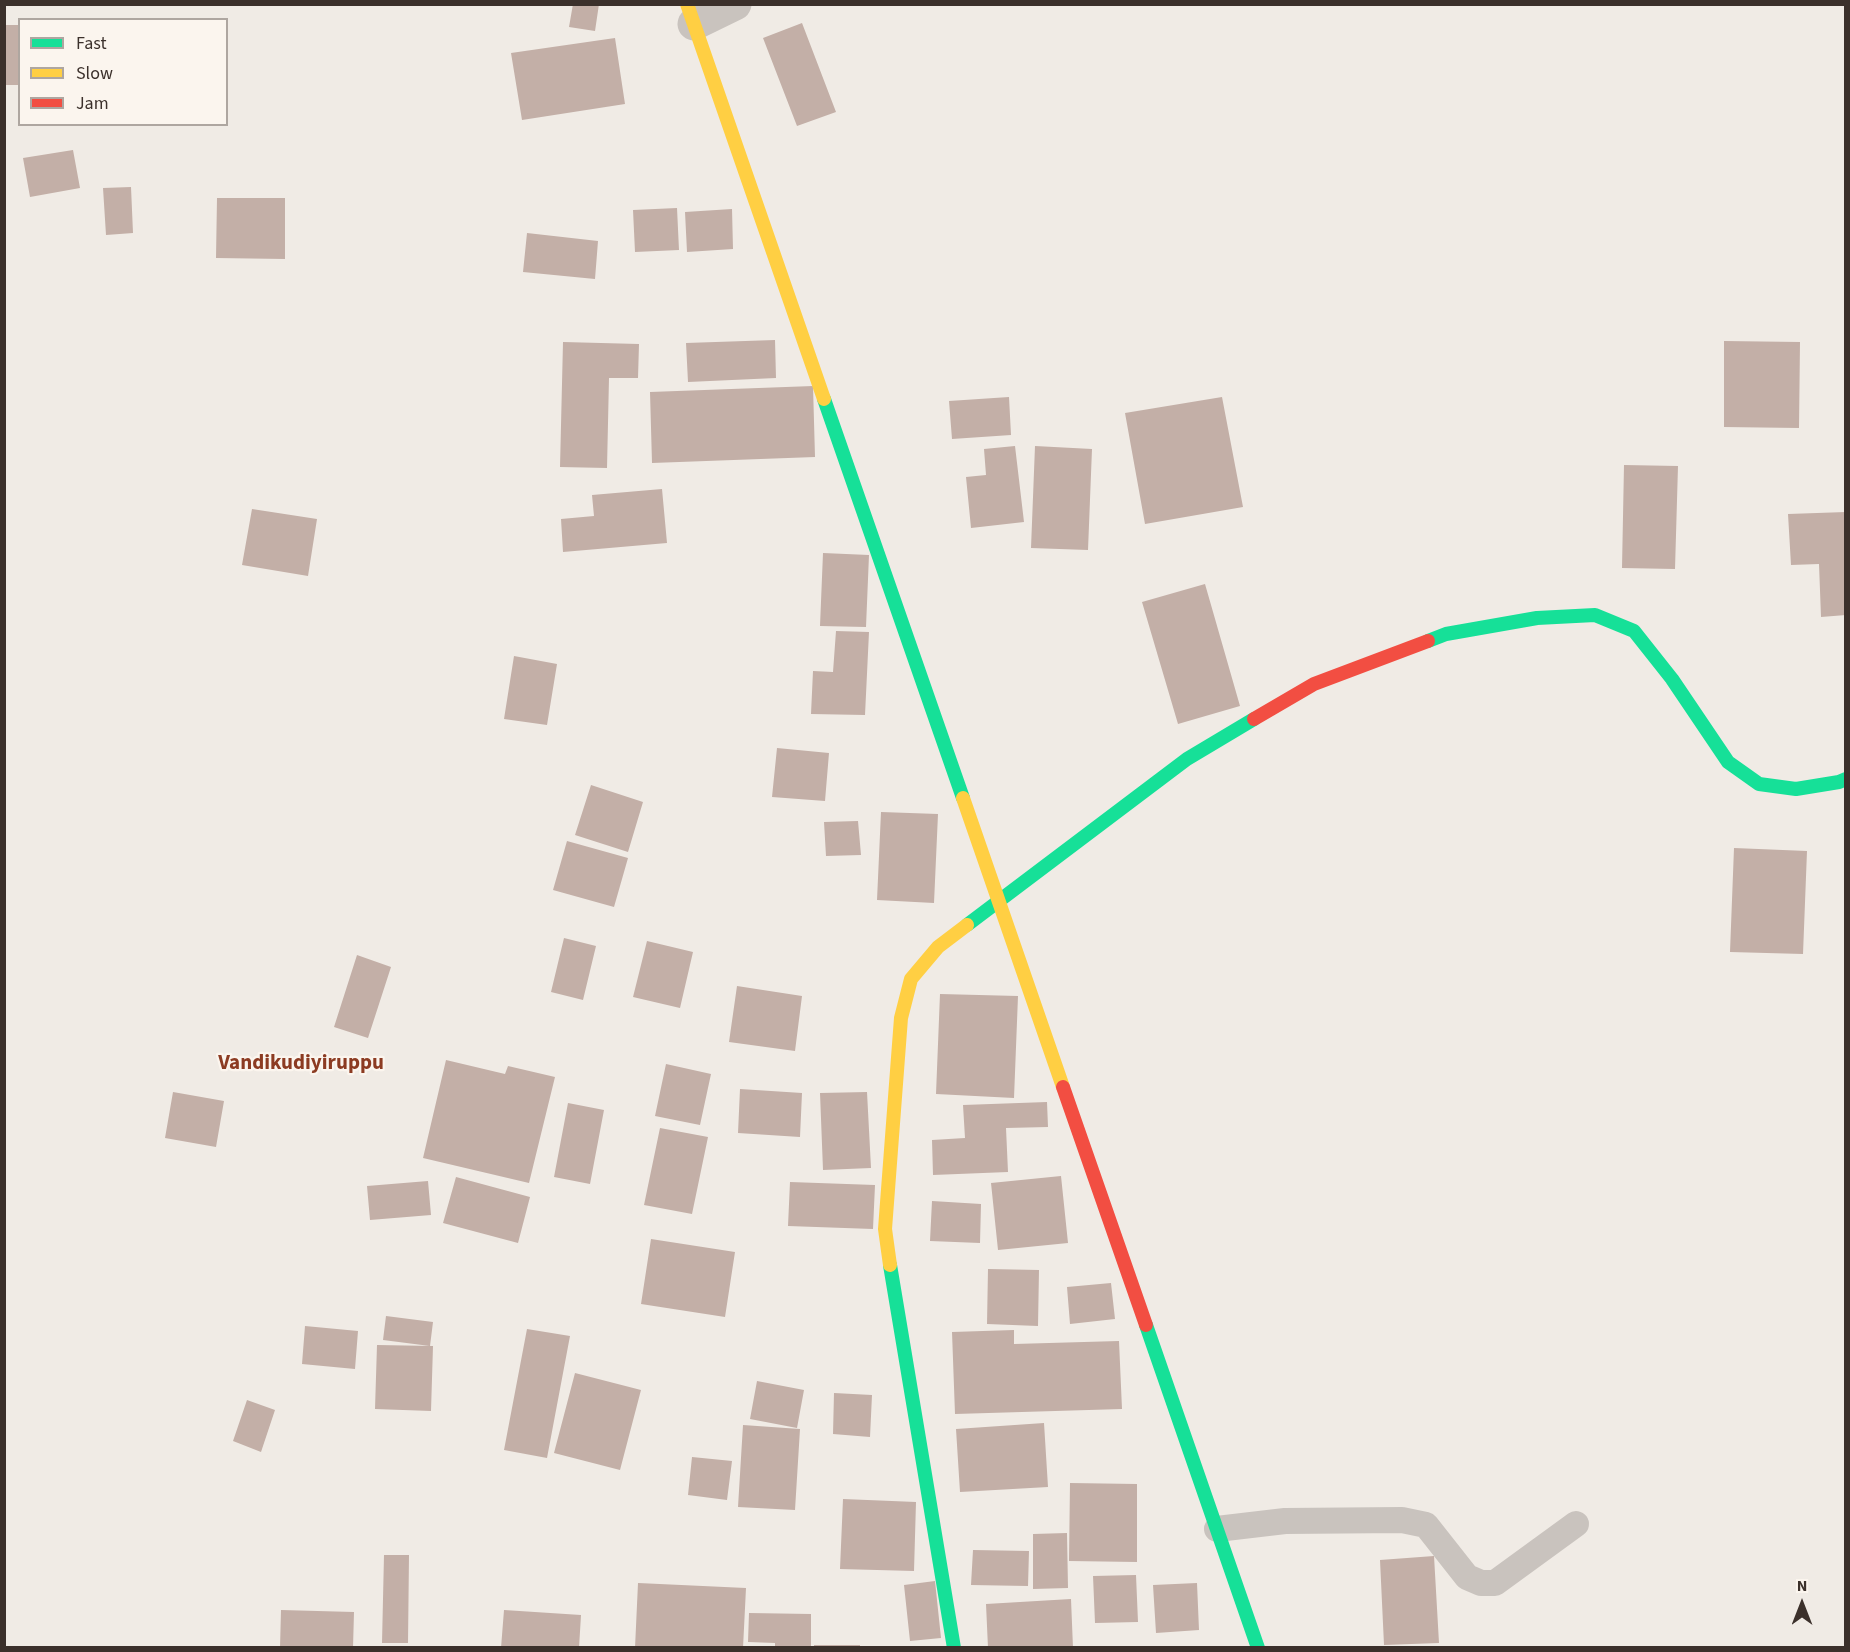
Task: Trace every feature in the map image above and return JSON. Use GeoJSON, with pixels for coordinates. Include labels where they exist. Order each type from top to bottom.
{"type":"FeatureCollection","features":[{"type":"Feature","properties":{"kind":"street"},"geometry":{"type":"LineString","coordinates":[[709,11],[999,901],[1217,1529],[1252,1646]]}},
{"type":"Feature","properties":{"kind":"street"},"geometry":{"type":"LineString","coordinates":[[954,1647],[899,1326],[885,1230],[901,1018],[911,979],[938,947],[1187,759],[1314,684],[1446,634],[1537,618],[1595,615],[1634,631],[1672,679],[1728,762],[1759,784],[1796,789],[1845,779]]}},
{"type":"Feature","properties":{"kind":"lane"},"geometry":{"type":"LineString","coordinates":[[1217,1529],[1285,1521],[1402,1520],[1426,1525],[1467,1577],[1481,1583],[1495,1583],[1576,1524]]}},
{"type":"Feature","properties":{"kind":"building"},"geometry":{"type":"Polygon","coordinates":[[[573,4],[599,4],[595,31],[569,27],[573,4]]]}},
{"type":"Feature","properties":{"kind":"building"},"geometry":{"type":"Polygon","coordinates":[[[802,23],[836,112],[797,126],[763,38],[802,23]]]}},
{"type":"Feature","properties":{"kind":"building"},"geometry":{"type":"Polygon","coordinates":[[[4,25],[18,25],[18,85],[4,85],[4,25]]]}},
{"type":"Feature","properties":{"kind":"building"},"geometry":{"type":"Polygon","coordinates":[[[615,38],[625,104],[522,120],[511,53],[615,38]]]}},
{"type":"Feature","properties":{"kind":"building"},"geometry":{"type":"Polygon","coordinates":[[[73,150],[80,188],[30,197],[23,158],[73,150]]]}},
{"type":"Feature","properties":{"kind":"building"},"geometry":{"type":"Polygon","coordinates":[[[131,187],[133,233],[106,235],[103,188],[131,187]]]}},
{"type":"Feature","properties":{"kind":"building"},"geometry":{"type":"Polygon","coordinates":[[[217,198],[285,198],[285,259],[216,258],[217,198]]]}},
{"type":"Feature","properties":{"kind":"building"},"geometry":{"type":"Polygon","coordinates":[[[677,208],[679,250],[635,252],[633,210],[677,208]]]}},
{"type":"Feature","properties":{"kind":"building"},"geometry":{"type":"Polygon","coordinates":[[[732,209],[733,249],[687,252],[685,212],[732,209]]]}},
{"type":"Feature","properties":{"kind":"building"},"geometry":{"type":"Polygon","coordinates":[[[527,233],[598,241],[595,279],[523,272],[527,233]]]}},
{"type":"Feature","properties":{"kind":"building"},"geometry":{"type":"Polygon","coordinates":[[[775,340],[776,378],[688,382],[686,343],[775,340]]]}},
{"type":"Feature","properties":{"kind":"building"},"geometry":{"type":"Polygon","coordinates":[[[1724,341],[1800,342],[1799,428],[1724,427],[1724,341]]]}},
{"type":"Feature","properties":{"kind":"building"},"geometry":{"type":"Polygon","coordinates":[[[563,342],[639,344],[638,378],[609,378],[607,468],[560,467],[563,342]]]}},
{"type":"Feature","properties":{"kind":"building"},"geometry":{"type":"Polygon","coordinates":[[[813,386],[815,457],[652,463],[650,392],[813,386]]]}},
{"type":"Feature","properties":{"kind":"building"},"geometry":{"type":"Polygon","coordinates":[[[1009,397],[1011,435],[952,439],[949,401],[1009,397]]]}},
{"type":"Feature","properties":{"kind":"building"},"geometry":{"type":"Polygon","coordinates":[[[1222,397],[1243,507],[1145,524],[1125,413],[1222,397]]]}},
{"type":"Feature","properties":{"kind":"building"},"geometry":{"type":"Polygon","coordinates":[[[1015,446],[1024,522],[971,528],[966,477],[986,475],[984,449],[1015,446]]]}},
{"type":"Feature","properties":{"kind":"building"},"geometry":{"type":"Polygon","coordinates":[[[1035,446],[1092,449],[1088,550],[1031,548],[1035,446]]]}},
{"type":"Feature","properties":{"kind":"building"},"geometry":{"type":"Polygon","coordinates":[[[1624,465],[1678,466],[1675,569],[1622,568],[1624,465]]]}},
{"type":"Feature","properties":{"kind":"building"},"geometry":{"type":"Polygon","coordinates":[[[662,489],[667,543],[563,552],[561,519],[594,516],[592,495],[662,489]]]}},
{"type":"Feature","properties":{"kind":"building"},"geometry":{"type":"Polygon","coordinates":[[[252,509],[317,519],[308,576],[242,565],[252,509]]]}},
{"type":"Feature","properties":{"kind":"building"},"geometry":{"type":"Polygon","coordinates":[[[1846,512],[1846,615],[1821,617],[1819,564],[1791,565],[1788,514],[1846,512]]]}},
{"type":"Feature","properties":{"kind":"building"},"geometry":{"type":"Polygon","coordinates":[[[823,553],[869,555],[866,627],[820,626],[823,553]]]}},
{"type":"Feature","properties":{"kind":"building"},"geometry":{"type":"Polygon","coordinates":[[[1205,584],[1240,706],[1178,724],[1142,602],[1205,584]]]}},
{"type":"Feature","properties":{"kind":"building"},"geometry":{"type":"Polygon","coordinates":[[[836,631],[869,632],[865,715],[811,714],[813,671],[833,672],[836,631]]]}},
{"type":"Feature","properties":{"kind":"building"},"geometry":{"type":"Polygon","coordinates":[[[514,656],[557,664],[547,725],[504,719],[514,656]]]}},
{"type":"Feature","properties":{"kind":"building"},"geometry":{"type":"Polygon","coordinates":[[[777,748],[829,753],[825,801],[772,797],[777,748]]]}},
{"type":"Feature","properties":{"kind":"building"},"geometry":{"type":"Polygon","coordinates":[[[591,785],[643,802],[628,852],[575,835],[591,785]]]}},
{"type":"Feature","properties":{"kind":"building"},"geometry":{"type":"Polygon","coordinates":[[[881,812],[938,814],[934,903],[877,900],[881,812]]]}},
{"type":"Feature","properties":{"kind":"building"},"geometry":{"type":"Polygon","coordinates":[[[858,821],[861,855],[826,856],[824,822],[858,821]]]}},
{"type":"Feature","properties":{"kind":"building"},"geometry":{"type":"Polygon","coordinates":[[[567,841],[628,858],[614,907],[553,890],[567,841]]]}},
{"type":"Feature","properties":{"kind":"building"},"geometry":{"type":"Polygon","coordinates":[[[1734,848],[1807,851],[1803,954],[1730,952],[1734,848]]]}},
{"type":"Feature","properties":{"kind":"building"},"geometry":{"type":"Polygon","coordinates":[[[564,938],[596,946],[583,1000],[551,992],[564,938]]]}},
{"type":"Feature","properties":{"kind":"building"},"geometry":{"type":"Polygon","coordinates":[[[647,941],[693,952],[680,1008],[633,997],[647,941]]]}},
{"type":"Feature","properties":{"kind":"building"},"geometry":{"type":"Polygon","coordinates":[[[357,955],[391,967],[368,1038],[334,1027],[357,955]]]}},
{"type":"Feature","properties":{"kind":"building"},"geometry":{"type":"Polygon","coordinates":[[[737,986],[802,996],[795,1051],[729,1042],[737,986]]]}},
{"type":"Feature","properties":{"kind":"building"},"geometry":{"type":"Polygon","coordinates":[[[940,994],[1018,996],[1014,1098],[936,1094],[940,994]]]}},
{"type":"Feature","properties":{"kind":"building"},"geometry":{"type":"Polygon","coordinates":[[[446,1060],[505,1074],[508,1066],[555,1077],[529,1183],[423,1158],[446,1060]]]}},
{"type":"Feature","properties":{"kind":"building"},"geometry":{"type":"Polygon","coordinates":[[[666,1064],[711,1074],[700,1125],[655,1116],[666,1064]]]}},
{"type":"Feature","properties":{"kind":"building"},"geometry":{"type":"Polygon","coordinates":[[[740,1089],[802,1093],[800,1137],[738,1133],[740,1089]]]}},
{"type":"Feature","properties":{"kind":"building"},"geometry":{"type":"Polygon","coordinates":[[[173,1092],[224,1101],[216,1147],[165,1138],[173,1092]]]}},
{"type":"Feature","properties":{"kind":"building"},"geometry":{"type":"Polygon","coordinates":[[[867,1092],[871,1168],[823,1170],[820,1093],[867,1092]]]}},
{"type":"Feature","properties":{"kind":"building"},"geometry":{"type":"Polygon","coordinates":[[[1047,1102],[1048,1127],[1006,1128],[1008,1172],[933,1175],[932,1140],[965,1138],[963,1105],[1047,1102]]]}},
{"type":"Feature","properties":{"kind":"building"},"geometry":{"type":"Polygon","coordinates":[[[568,1103],[604,1110],[590,1184],[554,1177],[568,1103]]]}},
{"type":"Feature","properties":{"kind":"building"},"geometry":{"type":"Polygon","coordinates":[[[660,1128],[708,1137],[692,1214],[644,1205],[660,1128]]]}},
{"type":"Feature","properties":{"kind":"building"},"geometry":{"type":"Polygon","coordinates":[[[1061,1176],[1068,1243],[998,1250],[991,1183],[1061,1176]]]}},
{"type":"Feature","properties":{"kind":"building"},"geometry":{"type":"Polygon","coordinates":[[[456,1177],[530,1197],[518,1243],[443,1223],[456,1177]]]}},
{"type":"Feature","properties":{"kind":"building"},"geometry":{"type":"Polygon","coordinates":[[[428,1181],[431,1215],[370,1220],[367,1186],[428,1181]]]}},
{"type":"Feature","properties":{"kind":"building"},"geometry":{"type":"Polygon","coordinates":[[[790,1182],[875,1185],[873,1229],[788,1226],[790,1182]]]}},
{"type":"Feature","properties":{"kind":"building"},"geometry":{"type":"Polygon","coordinates":[[[932,1201],[981,1204],[980,1243],[930,1241],[932,1201]]]}},
{"type":"Feature","properties":{"kind":"building"},"geometry":{"type":"Polygon","coordinates":[[[651,1239],[735,1252],[725,1317],[641,1304],[651,1239]]]}},
{"type":"Feature","properties":{"kind":"building"},"geometry":{"type":"Polygon","coordinates":[[[988,1269],[1039,1270],[1038,1326],[987,1324],[988,1269]]]}},
{"type":"Feature","properties":{"kind":"building"},"geometry":{"type":"Polygon","coordinates":[[[1111,1283],[1115,1319],[1070,1324],[1067,1287],[1111,1283]]]}},
{"type":"Feature","properties":{"kind":"building"},"geometry":{"type":"Polygon","coordinates":[[[386,1316],[433,1322],[430,1346],[383,1340],[386,1316]]]}},
{"type":"Feature","properties":{"kind":"building"},"geometry":{"type":"Polygon","coordinates":[[[305,1326],[358,1331],[355,1369],[302,1364],[305,1326]]]}},
{"type":"Feature","properties":{"kind":"building"},"geometry":{"type":"Polygon","coordinates":[[[527,1329],[570,1336],[547,1458],[504,1450],[527,1329]]]}},
{"type":"Feature","properties":{"kind":"building"},"geometry":{"type":"Polygon","coordinates":[[[1014,1330],[1014,1344],[1119,1341],[1122,1409],[955,1414],[952,1332],[1014,1330]]]}},
{"type":"Feature","properties":{"kind":"building"},"geometry":{"type":"Polygon","coordinates":[[[377,1345],[433,1346],[431,1411],[375,1409],[377,1345]]]}},
{"type":"Feature","properties":{"kind":"building"},"geometry":{"type":"Polygon","coordinates":[[[575,1373],[641,1390],[620,1470],[554,1453],[575,1373]]]}},
{"type":"Feature","properties":{"kind":"building"},"geometry":{"type":"Polygon","coordinates":[[[757,1381],[804,1390],[797,1428],[750,1419],[757,1381]]]}},
{"type":"Feature","properties":{"kind":"building"},"geometry":{"type":"Polygon","coordinates":[[[834,1393],[872,1395],[870,1437],[833,1434],[834,1393]]]}},
{"type":"Feature","properties":{"kind":"building"},"geometry":{"type":"Polygon","coordinates":[[[247,1400],[275,1410],[261,1452],[233,1441],[247,1400]]]}},
{"type":"Feature","properties":{"kind":"building"},"geometry":{"type":"Polygon","coordinates":[[[1044,1423],[1048,1487],[960,1492],[956,1429],[1044,1423]]]}},
{"type":"Feature","properties":{"kind":"building"},"geometry":{"type":"Polygon","coordinates":[[[743,1425],[800,1429],[795,1510],[738,1507],[743,1425]]]}},
{"type":"Feature","properties":{"kind":"building"},"geometry":{"type":"Polygon","coordinates":[[[692,1457],[732,1461],[727,1500],[688,1495],[692,1457]]]}},
{"type":"Feature","properties":{"kind":"building"},"geometry":{"type":"Polygon","coordinates":[[[1070,1483],[1137,1484],[1137,1562],[1069,1561],[1070,1483]]]}},
{"type":"Feature","properties":{"kind":"building"},"geometry":{"type":"Polygon","coordinates":[[[843,1499],[916,1502],[914,1571],[840,1569],[843,1499]]]}},
{"type":"Feature","properties":{"kind":"building"},"geometry":{"type":"Polygon","coordinates":[[[1067,1533],[1068,1588],[1033,1589],[1033,1534],[1067,1533]]]}},
{"type":"Feature","properties":{"kind":"building"},"geometry":{"type":"Polygon","coordinates":[[[973,1550],[1029,1551],[1028,1586],[971,1585],[973,1550]]]}},
{"type":"Feature","properties":{"kind":"building"},"geometry":{"type":"Polygon","coordinates":[[[384,1555],[409,1555],[408,1643],[382,1643],[384,1555]]]}},
{"type":"Feature","properties":{"kind":"building"},"geometry":{"type":"Polygon","coordinates":[[[1434,1556],[1439,1643],[1384,1645],[1380,1560],[1434,1556]]]}},
{"type":"Feature","properties":{"kind":"building"},"geometry":{"type":"Polygon","coordinates":[[[1136,1575],[1138,1622],[1095,1623],[1093,1576],[1136,1575]]]}},
{"type":"Feature","properties":{"kind":"building"},"geometry":{"type":"Polygon","coordinates":[[[935,1581],[941,1638],[910,1641],[904,1585],[935,1581]]]}},
{"type":"Feature","properties":{"kind":"building"},"geometry":{"type":"Polygon","coordinates":[[[638,1583],[746,1588],[743,1648],[635,1648],[638,1583]]]}},
{"type":"Feature","properties":{"kind":"building"},"geometry":{"type":"Polygon","coordinates":[[[1197,1583],[1199,1630],[1156,1633],[1153,1585],[1197,1583]]]}},
{"type":"Feature","properties":{"kind":"building"},"geometry":{"type":"Polygon","coordinates":[[[1071,1599],[1073,1648],[988,1648],[986,1604],[1071,1599]]]}},
{"type":"Feature","properties":{"kind":"building"},"geometry":{"type":"Polygon","coordinates":[[[281,1610],[354,1612],[353,1648],[280,1648],[281,1610]]]}},
{"type":"Feature","properties":{"kind":"building"},"geometry":{"type":"Polygon","coordinates":[[[504,1610],[581,1615],[579,1648],[501,1648],[504,1610]]]}},
{"type":"Feature","properties":{"kind":"building"},"geometry":{"type":"Polygon","coordinates":[[[749,1613],[811,1614],[811,1648],[775,1648],[775,1643],[748,1642],[749,1613]]]}},
{"type":"Feature","properties":{"kind":"building"},"geometry":{"type":"Polygon","coordinates":[[[814,1645],[860,1645],[860,1648],[814,1648],[814,1645]]]}},
{"type":"Feature","properties":{"kind":"traffic: fast"},"geometry":{"type":"LineString","coordinates":[[824,399],[963,798]]}},
{"type":"Feature","properties":{"kind":"traffic: fast"},"geometry":{"type":"LineString","coordinates":[[1428,641],[1446,634],[1537,618],[1595,615],[1634,631],[1672,679],[1728,762],[1759,784],[1796,789],[1846,779]]}},
{"type":"Feature","properties":{"kind":"traffic: fast"},"geometry":{"type":"LineString","coordinates":[[967,925],[1187,759],[1254,719]]}},
{"type":"Feature","properties":{"kind":"traffic: fast"},"geometry":{"type":"LineString","coordinates":[[890,1265],[954,1648]]}},
{"type":"Feature","properties":{"kind":"traffic: fast"},"geometry":{"type":"LineString","coordinates":[[1146,1325],[1258,1648]]}},
{"type":"Feature","properties":{"kind":"traffic: slow"},"geometry":{"type":"LineString","coordinates":[[687,4],[824,399]]}},
{"type":"Feature","properties":{"kind":"traffic: slow"},"geometry":{"type":"LineString","coordinates":[[963,798],[1063,1087]]}},
{"type":"Feature","properties":{"kind":"traffic: slow"},"geometry":{"type":"LineString","coordinates":[[890,1265],[885,1229],[901,1018],[911,979],[938,947],[967,925]]}},
{"type":"Feature","properties":{"kind":"traffic: jam"},"geometry":{"type":"LineString","coordinates":[[1254,719],[1314,684],[1428,641]]}},
{"type":"Feature","properties":{"kind":"traffic: jam"},"geometry":{"type":"LineString","coordinates":[[1063,1087],[1146,1325]]}},
{"type":"Feature","properties":{"kind":"district","name":"Vandikudiyiruppu"},"geometry":{"type":"Point","coordinates":[301,1064]}}]}
